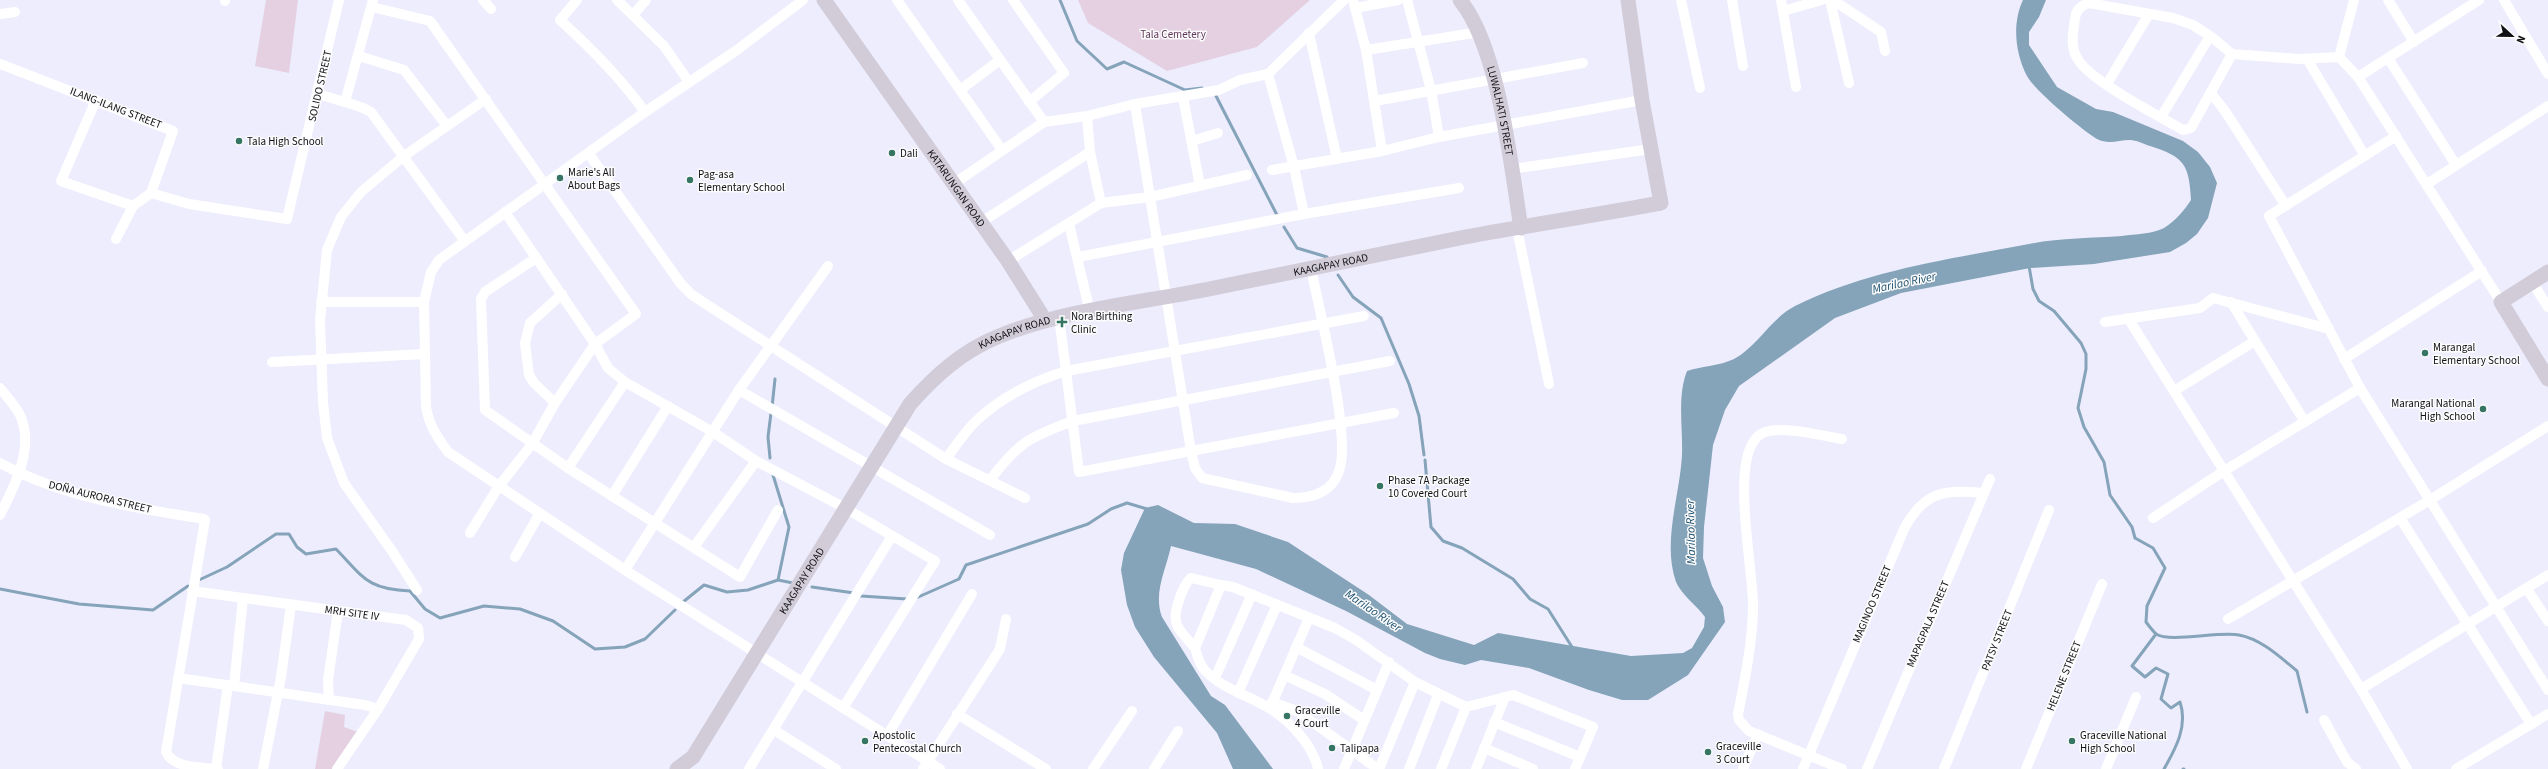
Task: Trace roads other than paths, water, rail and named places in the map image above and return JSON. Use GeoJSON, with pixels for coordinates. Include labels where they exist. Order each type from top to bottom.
{"type":"FeatureCollection","features":[{"type":"Feature","properties":{"kind":"street","name":"SOLIDO STREET"},"geometry":{"type":"LineString","coordinates":[[151,193],[189,204],[287,219],[318,94],[339,0]]}},
{"type":"Feature","properties":{"kind":"street"},"geometry":{"type":"LineString","coordinates":[[483,0],[491,9]]}},
{"type":"Feature","properties":{"kind":"street"},"geometry":{"type":"LineString","coordinates":[[577,0],[560,20],[601,57],[621,79],[645,112]]}},
{"type":"Feature","properties":{"kind":"street"},"geometry":{"type":"LineString","coordinates":[[617,0],[664,46],[689,82]]}},
{"type":"Feature","properties":{"kind":"street"},"geometry":{"type":"LineString","coordinates":[[633,15],[646,0]]}},
{"type":"Feature","properties":{"kind":"street"},"geometry":{"type":"LineString","coordinates":[[802,0],[737,50],[645,112],[589,154],[464,240],[439,260],[431,272],[424,302],[426,407],[429,422],[436,436],[448,452],[625,570],[887,736],[925,765],[940,769]]}},
{"type":"Feature","properties":{"kind":"street","name":"KATARUNGAN ROAD"},"geometry":{"type":"LineString","coordinates":[[824,0],[952,185],[1052,318]]}},
{"type":"Feature","properties":{"kind":"street"},"geometry":{"type":"LineString","coordinates":[[897,0],[1002,150]]}},
{"type":"Feature","properties":{"kind":"street"},"geometry":{"type":"LineString","coordinates":[[958,0],[1044,122]]}},
{"type":"Feature","properties":{"kind":"street"},"geometry":{"type":"LineString","coordinates":[[1013,0],[1064,73],[1029,102]]}},
{"type":"Feature","properties":{"kind":"street"},"geometry":{"type":"LineString","coordinates":[[952,185],[1044,122],[1087,116],[1135,104],[1219,90],[1240,80],[1268,74],[1344,0]]}},
{"type":"Feature","properties":{"kind":"street"},"geometry":{"type":"LineString","coordinates":[[1382,151],[1366,50],[1354,4],[1398,0]]}},
{"type":"Feature","properties":{"kind":"street"},"geometry":{"type":"LineString","coordinates":[[1407,0],[1431,90],[1439,137]]}},
{"type":"Feature","properties":{"kind":"street","name":"LUWALHATI STREET"},"geometry":{"type":"LineString","coordinates":[[1460,0],[1470,12],[1480,32],[1493,78],[1504,125],[1512,170],[1519,228]]}},
{"type":"Feature","properties":{"kind":"street"},"geometry":{"type":"LineString","coordinates":[[1512,170],[1651,149],[1642,100],[1628,0]]}},
{"type":"Feature","properties":{"kind":"street"},"geometry":{"type":"LineString","coordinates":[[1681,0],[1700,88]]}},
{"type":"Feature","properties":{"kind":"street"},"geometry":{"type":"LineString","coordinates":[[1732,0],[1742,66]]}},
{"type":"Feature","properties":{"kind":"street"},"geometry":{"type":"LineString","coordinates":[[1781,0],[1796,87]]}},
{"type":"Feature","properties":{"kind":"street"},"geometry":{"type":"LineString","coordinates":[[1783,11],[1822,0]]}},
{"type":"Feature","properties":{"kind":"street"},"geometry":{"type":"LineString","coordinates":[[1831,0],[1881,32],[1885,51]]}},
{"type":"Feature","properties":{"kind":"street"},"geometry":{"type":"LineString","coordinates":[[1831,0],[1848,83]]}},
{"type":"Feature","properties":{"kind":"street"},"geometry":{"type":"LineString","coordinates":[[2339,57],[2354,0]]}},
{"type":"Feature","properties":{"kind":"street"},"geometry":{"type":"LineString","coordinates":[[2388,0],[2414,42]]}},
{"type":"Feature","properties":{"kind":"street"},"geometry":{"type":"LineString","coordinates":[[2358,77],[2479,0]]}},
{"type":"Feature","properties":{"kind":"street"},"geometry":{"type":"LineString","coordinates":[[2504,0],[2548,74]]}},
{"type":"Feature","properties":{"kind":"street"},"geometry":{"type":"LineString","coordinates":[[346,102],[373,3],[430,21],[636,314],[595,344],[555,403],[532,444],[499,486],[470,533]]}},
{"type":"Feature","properties":{"kind":"street"},"geometry":{"type":"LineString","coordinates":[[2232,54],[2191,128],[2183,130],[2093,75],[2079,61],[2072,44],[2076,12],[2081,6],[2090,3],[2149,14],[2193,25],[2210,36],[2232,54],[2307,58],[2339,57],[2358,77],[2482,271],[2548,379]]}},
{"type":"Feature","properties":{"kind":"street"},"geometry":{"type":"LineString","coordinates":[[0,14],[15,12]]}},
{"type":"Feature","properties":{"kind":"street"},"geometry":{"type":"LineString","coordinates":[[2107,84],[2149,14]]}},
{"type":"Feature","properties":{"kind":"street"},"geometry":{"type":"LineString","coordinates":[[1366,50],[1417,40],[1480,32]]}},
{"type":"Feature","properties":{"kind":"street"},"geometry":{"type":"LineString","coordinates":[[1309,33],[1337,159]]}},
{"type":"Feature","properties":{"kind":"street"},"geometry":{"type":"LineString","coordinates":[[2161,117],[2210,36]]}},
{"type":"Feature","properties":{"kind":"street"},"geometry":{"type":"LineString","coordinates":[[359,56],[404,70],[447,126]]}},
{"type":"Feature","properties":{"kind":"street"},"geometry":{"type":"LineString","coordinates":[[2307,58],[2365,156]]}},
{"type":"Feature","properties":{"kind":"street"},"geometry":{"type":"LineString","coordinates":[[2388,58],[2456,165]]}},
{"type":"Feature","properties":{"kind":"street"},"geometry":{"type":"LineString","coordinates":[[960,90],[1000,60]]}},
{"type":"Feature","properties":{"kind":"street"},"geometry":{"type":"LineString","coordinates":[[1375,101],[1493,78],[1583,63]]}},
{"type":"Feature","properties":{"kind":"street","name":"ILANG-ILANG STREET"},"geometry":{"type":"LineString","coordinates":[[0,64],[173,130],[151,193]]}},
{"type":"Feature","properties":{"kind":"street"},"geometry":{"type":"LineString","coordinates":[[1268,74],[1294,167],[1304,214]]}},
{"type":"Feature","properties":{"kind":"street"},"geometry":{"type":"LineString","coordinates":[[2211,93],[2225,111],[2286,206]]}},
{"type":"Feature","properties":{"kind":"street"},"geometry":{"type":"LineString","coordinates":[[318,94],[346,102],[371,112],[464,240]]}},
{"type":"Feature","properties":{"kind":"street"},"geometry":{"type":"LineString","coordinates":[[1183,97],[1200,186]]}},
{"type":"Feature","properties":{"kind":"street"},"geometry":{"type":"LineString","coordinates":[[416,590],[392,551],[354,500],[338,471],[327,438],[322,360],[321,302],[326,250],[341,217],[361,192],[404,156],[486,99]]}},
{"type":"Feature","properties":{"kind":"street"},"geometry":{"type":"LineString","coordinates":[[96,100],[62,181],[133,206]]}},
{"type":"Feature","properties":{"kind":"street"},"geometry":{"type":"LineString","coordinates":[[1272,170],[1382,151],[1439,137],[1642,100]]}},
{"type":"Feature","properties":{"kind":"street"},"geometry":{"type":"LineString","coordinates":[[1135,104],[1191,451],[1198,475],[1207,480],[1293,498],[1315,496],[1329,488],[1339,472],[1342,460],[1340,424],[1332,373],[1311,269]]}},
{"type":"Feature","properties":{"kind":"street"},"geometry":{"type":"LineString","coordinates":[[2427,184],[2548,106]]}},
{"type":"Feature","properties":{"kind":"street"},"geometry":{"type":"LineString","coordinates":[[1087,116],[1090,152],[1101,203]]}},
{"type":"Feature","properties":{"kind":"street"},"geometry":{"type":"LineString","coordinates":[[1192,141],[1218,133]]}},
{"type":"Feature","properties":{"kind":"street"},"geometry":{"type":"LineString","coordinates":[[2396,136],[2269,216],[2360,388],[2548,690]]}},
{"type":"Feature","properties":{"kind":"street","name":"KAAGAPAY ROAD"},"geometry":{"type":"LineString","coordinates":[[677,769],[693,757],[755,653],[895,427],[931,381],[953,361],[996,337],[1052,318],[1166,298],[1519,228],[1660,203],[1651,149]]}},
{"type":"Feature","properties":{"kind":"street"},"geometry":{"type":"LineString","coordinates":[[980,223],[1090,152]]}},
{"type":"Feature","properties":{"kind":"street"},"geometry":{"type":"LineString","coordinates":[[589,154],[681,284],[705,304],[946,459],[1025,498]]}},
{"type":"Feature","properties":{"kind":"street"},"geometry":{"type":"LineString","coordinates":[[1008,261],[1101,203],[1150,197],[1247,175]]}},
{"type":"Feature","properties":{"kind":"street"},"geometry":{"type":"LineString","coordinates":[[1078,257],[1158,244],[1304,214],[1459,188]]}},
{"type":"Feature","properties":{"kind":"street"},"geometry":{"type":"LineString","coordinates":[[116,239],[133,206],[151,193]]}},
{"type":"Feature","properties":{"kind":"street"},"geometry":{"type":"LineString","coordinates":[[505,212],[562,294],[595,344],[608,368],[625,382],[713,432],[756,461],[845,508],[935,561],[843,708]]}},
{"type":"Feature","properties":{"kind":"street"},"geometry":{"type":"LineString","coordinates":[[1069,224],[1090,312]]}},
{"type":"Feature","properties":{"kind":"street"},"geometry":{"type":"LineString","coordinates":[[1519,228],[1549,384]]}},
{"type":"Feature","properties":{"kind":"street"},"geometry":{"type":"LineString","coordinates":[[536,258],[485,292],[481,304],[484,408],[532,444],[568,468],[654,524],[694,547],[740,577],[778,510]]}},
{"type":"Feature","properties":{"kind":"street"},"geometry":{"type":"LineString","coordinates":[[625,570],[739,390],[769,346],[828,266]]}},
{"type":"Feature","properties":{"kind":"street"},"geometry":{"type":"LineString","coordinates":[[2344,359],[2482,271]]}},
{"type":"Feature","properties":{"kind":"street"},"geometry":{"type":"LineString","coordinates":[[2501,302],[2548,272]]}},
{"type":"Feature","properties":{"kind":"street"},"geometry":{"type":"LineString","coordinates":[[2532,282],[2548,307]]}},
{"type":"Feature","properties":{"kind":"street"},"geometry":{"type":"LineString","coordinates":[[555,403],[534,383],[529,375],[525,343],[530,323],[562,294]]}},
{"type":"Feature","properties":{"kind":"street"},"geometry":{"type":"LineString","coordinates":[[2105,322],[2200,308],[2213,298],[2328,329]]}},
{"type":"Feature","properties":{"kind":"street"},"geometry":{"type":"LineString","coordinates":[[321,302],[424,302]]}},
{"type":"Feature","properties":{"kind":"street"},"geometry":{"type":"LineString","coordinates":[[2231,302],[2305,422]]}},
{"type":"Feature","properties":{"kind":"street"},"geometry":{"type":"LineString","coordinates":[[946,459],[975,422],[1012,394],[1066,371],[1322,325],[1364,316]]}},
{"type":"Feature","properties":{"kind":"street"},"geometry":{"type":"LineString","coordinates":[[1052,318],[1066,371],[1079,472],[1340,424],[1394,412]]}},
{"type":"Feature","properties":{"kind":"street"},"geometry":{"type":"LineString","coordinates":[[2128,318],[2361,689],[2407,769]]}},
{"type":"Feature","properties":{"kind":"street"},"geometry":{"type":"LineString","coordinates":[[2174,391],[2255,341]]}},
{"type":"Feature","properties":{"kind":"street"},"geometry":{"type":"LineString","coordinates":[[272,362],[425,354]]}},
{"type":"Feature","properties":{"kind":"street"},"geometry":{"type":"LineString","coordinates":[[990,480],[1010,453],[1036,434],[1073,421],[1390,361]]}},
{"type":"Feature","properties":{"kind":"street"},"geometry":{"type":"LineString","coordinates":[[568,468],[625,382]]}},
{"type":"Feature","properties":{"kind":"street"},"geometry":{"type":"LineString","coordinates":[[0,388],[15,406],[23,425],[24,446],[19,473],[0,515]]}},
{"type":"Feature","properties":{"kind":"street"},"geometry":{"type":"LineString","coordinates":[[2153,518],[2224,471],[2360,388]]}},
{"type":"Feature","properties":{"kind":"street"},"geometry":{"type":"LineString","coordinates":[[739,390],[870,468],[990,535]]}},
{"type":"Feature","properties":{"kind":"street"},"geometry":{"type":"LineString","coordinates":[[612,496],[668,406]]}},
{"type":"Feature","properties":{"kind":"street"},"geometry":{"type":"LineString","coordinates":[[2228,619],[2430,500],[2548,426]]}},
{"type":"Feature","properties":{"kind":"street"},"geometry":{"type":"LineString","coordinates":[[1842,439],[1787,431],[1769,431],[1761,434],[1752,443],[1745,460],[1744,497],[1754,607],[1751,648],[1738,714],[1743,726],[1758,734],[1842,769]]}},
{"type":"Feature","properties":{"kind":"street"},"geometry":{"type":"LineString","coordinates":[[694,547],[756,461]]}},
{"type":"Feature","properties":{"kind":"street","name":"DOÑA AURORA STREET"},"geometry":{"type":"LineString","coordinates":[[0,462],[19,473],[72,492],[204,519],[192,591]]}},
{"type":"Feature","properties":{"kind":"street","name":"MAPAGPALA STREET"},"geometry":{"type":"LineString","coordinates":[[1867,769],[1990,479]]}},
{"type":"Feature","properties":{"kind":"street","name":"MAGINOO STREET"},"geometry":{"type":"LineString","coordinates":[[1803,769],[1904,529],[1915,509],[1932,496],[1945,493],[1984,493]]}},
{"type":"Feature","properties":{"kind":"street","name":"PATSY STREET"},"geometry":{"type":"LineString","coordinates":[[1944,769],[2049,510]]}},
{"type":"Feature","properties":{"kind":"street"},"geometry":{"type":"LineString","coordinates":[[515,557],[540,513]]}},
{"type":"Feature","properties":{"kind":"street"},"geometry":{"type":"LineString","coordinates":[[2400,518],[2469,624],[2531,724]]}},
{"type":"Feature","properties":{"kind":"street"},"geometry":{"type":"LineString","coordinates":[[749,769],[892,536]]}},
{"type":"Feature","properties":{"kind":"street"},"geometry":{"type":"LineString","coordinates":[[2361,689],[2548,575]]}},
{"type":"Feature","properties":{"kind":"street"},"geometry":{"type":"LineString","coordinates":[[1415,682],[1378,769],[1352,752],[1297,711],[1271,705],[1238,693],[1215,678],[1202,667],[1195,648],[1178,628],[1174,614],[1183,590],[1191,578],[1200,578],[1252,594],[1356,640],[1389,662],[1415,682],[1438,695],[1466,707],[1513,695],[1593,727],[1575,769]]}},
{"type":"Feature","properties":{"kind":"street","name":"HELENE STREET"},"geometry":{"type":"LineString","coordinates":[[2026,769],[2102,584]]}},
{"type":"Feature","properties":{"kind":"street"},"geometry":{"type":"LineString","coordinates":[[1195,648],[1221,585]]}},
{"type":"Feature","properties":{"kind":"street"},"geometry":{"type":"LineString","coordinates":[[2527,589],[2548,621]]}},
{"type":"Feature","properties":{"kind":"street"},"geometry":{"type":"LineString","coordinates":[[192,591],[166,752],[170,760],[177,764],[217,769],[231,686],[243,598]]}},
{"type":"Feature","properties":{"kind":"street","name":"MRH SITE IV"},"geometry":{"type":"LineString","coordinates":[[192,591],[406,620],[418,628],[419,639],[378,709],[337,769]]}},
{"type":"Feature","properties":{"kind":"street"},"geometry":{"type":"LineString","coordinates":[[887,736],[972,594]]}},
{"type":"Feature","properties":{"kind":"street"},"geometry":{"type":"LineString","coordinates":[[1215,678],[1252,594]]}},
{"type":"Feature","properties":{"kind":"street"},"geometry":{"type":"LineString","coordinates":[[263,769],[278,692],[291,604]]}},
{"type":"Feature","properties":{"kind":"street"},"geometry":{"type":"LineString","coordinates":[[1238,693],[1277,605]]}},
{"type":"Feature","properties":{"kind":"street"},"geometry":{"type":"LineString","coordinates":[[329,700],[328,680],[338,611]]}},
{"type":"Feature","properties":{"kind":"street"},"geometry":{"type":"LineString","coordinates":[[1271,705],[1309,618]]}},
{"type":"Feature","properties":{"kind":"street"},"geometry":{"type":"LineString","coordinates":[[925,765],[1000,649],[1006,619]]}},
{"type":"Feature","properties":{"kind":"street"},"geometry":{"type":"LineString","coordinates":[[1296,647],[1377,690]]}},
{"type":"Feature","properties":{"kind":"street"},"geometry":{"type":"LineString","coordinates":[[1344,769],[1389,662]]}},
{"type":"Feature","properties":{"kind":"street"},"geometry":{"type":"LineString","coordinates":[[1284,675],[1325,694],[1364,720]]}},
{"type":"Feature","properties":{"kind":"street"},"geometry":{"type":"LineString","coordinates":[[178,678],[365,705],[378,709]]}},
{"type":"Feature","properties":{"kind":"street"},"geometry":{"type":"LineString","coordinates":[[1410,769],[1438,695]]}},
{"type":"Feature","properties":{"kind":"street"},"geometry":{"type":"LineString","coordinates":[[1476,769],[1505,697]]}},
{"type":"Feature","properties":{"kind":"street"},"geometry":{"type":"LineString","coordinates":[[2106,769],[2136,697]]}},
{"type":"Feature","properties":{"kind":"street"},"geometry":{"type":"LineString","coordinates":[[1271,705],[1298,732],[1316,757],[1318,769]]}},
{"type":"Feature","properties":{"kind":"street"},"geometry":{"type":"LineString","coordinates":[[1441,769],[1466,707]]}},
{"type":"Feature","properties":{"kind":"street"},"geometry":{"type":"LineString","coordinates":[[1093,769],[1132,711]]}},
{"type":"Feature","properties":{"kind":"street"},"geometry":{"type":"LineString","coordinates":[[957,714],[1046,769]]}},
{"type":"Feature","properties":{"kind":"street"},"geometry":{"type":"LineString","coordinates":[[2456,769],[2548,714]]}},
{"type":"Feature","properties":{"kind":"street"},"geometry":{"type":"LineString","coordinates":[[2324,720],[2347,762],[2356,769]]}},
{"type":"Feature","properties":{"kind":"street"},"geometry":{"type":"LineString","coordinates":[[1494,722],[1580,757]]}},
{"type":"Feature","properties":{"kind":"street"},"geometry":{"type":"LineString","coordinates":[[774,730],[836,769]]}},
{"type":"Feature","properties":{"kind":"street"},"geometry":{"type":"LineString","coordinates":[[1154,769],[1178,731]]}},
{"type":"Feature","properties":{"kind":"street"},"geometry":{"type":"LineString","coordinates":[[1743,769],[1758,734]]}},
{"type":"Feature","properties":{"kind":"street"},"geometry":{"type":"LineString","coordinates":[[1484,748],[1533,769]]}},
{"type":"Feature","properties":{"kind":"water","name":"Marilao River"},"geometry":{"type":"Polygon","coordinates":[[[2023,0],[2046,0],[2039,17],[2029,32],[2029,45],[2057,87],[2096,109],[2113,112],[2183,141],[2198,152],[2210,167],[2217,183],[2208,218],[2197,234],[2186,243],[2170,252],[2094,264],[2030,268],[1901,293],[1835,318],[1739,386],[1725,410],[1713,445],[1704,527],[1703,558],[1712,586],[1723,607],[1725,622],[1688,675],[1648,700],[1622,700],[1589,690],[1529,668],[1481,660],[1465,665],[1440,659],[1425,653],[1346,611],[1256,569],[1171,546],[1161,582],[1159,599],[1162,617],[1211,696],[1225,705],[1273,769],[1233,769],[1217,733],[1154,657],[1135,627],[1127,605],[1121,570],[1124,553],[1145,508],[1158,505],[1194,523],[1235,524],[1288,542],[1369,595],[1407,624],[1474,645],[1498,633],[1631,656],[1683,653],[1692,648],[1704,627],[1705,617],[1678,586],[1672,567],[1671,535],[1682,455],[1681,401],[1687,371],[1734,359],[1750,347],[1786,311],[1851,283],[1910,267],[2040,242],[2149,233],[2164,228],[2176,219],[2191,200],[2189,178],[2183,164],[2178,159],[2162,150],[2135,141],[2126,140],[2106,142],[2097,139],[2070,119],[2039,91],[2027,76],[2020,58],[2016,38],[2017,18],[2023,0]]]}},
{"type":"Feature","properties":{"kind":"waterway"},"geometry":{"type":"LineString","coordinates":[[1060,0],[1077,41],[1107,69],[1124,62],[1185,90],[1202,88]]}},
{"type":"Feature","properties":{"kind":"waterway"},"geometry":{"type":"LineString","coordinates":[[1215,94],[1277,215]]}},
{"type":"Feature","properties":{"kind":"waterway"},"geometry":{"type":"LineString","coordinates":[[1284,227],[1297,248],[1327,257]]}},
{"type":"Feature","properties":{"kind":"waterway"},"geometry":{"type":"LineString","coordinates":[[2029,266],[2033,289],[2039,301],[2054,311],[2081,343],[2086,354],[2086,369],[2078,408],[2084,427],[2104,462],[2110,495],[2132,527],[2135,538],[2153,548],[2165,568],[2147,606],[2146,622],[2156,634],[2163,636],[2183,637],[2230,634],[2247,637],[2263,644],[2297,671],[2307,712]]}},
{"type":"Feature","properties":{"kind":"waterway"},"geometry":{"type":"LineString","coordinates":[[1338,275],[1353,297],[1381,318],[1409,384],[1419,416],[1424,455]]}},
{"type":"Feature","properties":{"kind":"waterway"},"geometry":{"type":"LineString","coordinates":[[772,407],[775,379]]}},
{"type":"Feature","properties":{"kind":"waterway"},"geometry":{"type":"LineString","coordinates":[[770,458],[768,437],[771,413]]}},
{"type":"Feature","properties":{"kind":"waterway"},"geometry":{"type":"LineString","coordinates":[[1425,460],[1431,527],[1443,541],[1462,548],[1513,579],[1530,599],[1548,609],[1572,647]]}},
{"type":"Feature","properties":{"kind":"waterway"},"geometry":{"type":"LineString","coordinates":[[773,475],[789,527],[778,580]]}},
{"type":"Feature","properties":{"kind":"waterway"},"geometry":{"type":"LineString","coordinates":[[916,598],[959,579],[966,565],[1088,524],[1111,509],[1127,503],[1147,509]]}},
{"type":"Feature","properties":{"kind":"waterway"},"geometry":{"type":"LineString","coordinates":[[199,580],[227,567],[276,534],[289,534],[297,547],[306,554],[336,549],[353,568],[367,580],[384,588],[410,591],[425,609],[440,618],[484,606],[520,609],[553,621],[595,649],[625,647],[645,639],[675,610]]}},
{"type":"Feature","properties":{"kind":"waterway"},"geometry":{"type":"LineString","coordinates":[[683,602],[704,585],[727,592],[748,590],[778,580],[793,583]]}},
{"type":"Feature","properties":{"kind":"waterway"},"geometry":{"type":"LineString","coordinates":[[0,589],[79,604],[153,610],[188,586]]}},
{"type":"Feature","properties":{"kind":"waterway"},"geometry":{"type":"LineString","coordinates":[[812,587],[854,593]]}},
{"type":"Feature","properties":{"kind":"waterway"},"geometry":{"type":"LineString","coordinates":[[861,596],[907,599]]}},
{"type":"Feature","properties":{"kind":"waterway"},"geometry":{"type":"LineString","coordinates":[[2156,634],[2132,666],[2145,677],[2156,668],[2168,674],[2161,699],[2171,708],[2180,702],[2183,720],[2180,737],[2164,769]]}},
{"type":"Feature","properties":{"kind":"place","name":"Tala High School"},"geometry":{"type":"Point","coordinates":[239,141]}},
{"type":"Feature","properties":{"kind":"place","name":"Dali"},"geometry":{"type":"Point","coordinates":[892,153]}},
{"type":"Feature","properties":{"kind":"place","name":"Marie's All About Bags"},"geometry":{"type":"Point","coordinates":[560,178]}},
{"type":"Feature","properties":{"kind":"place","name":"Pag-asa Elementary School"},"geometry":{"type":"Point","coordinates":[690,180]}},
{"type":"Feature","properties":{"kind":"place","name":"Nora Birthing Clinic"},"geometry":{"type":"Point","coordinates":[1062,322]}},
{"type":"Feature","properties":{"kind":"place","name":"Marangal Elementary School"},"geometry":{"type":"Point","coordinates":[2425,353]}},
{"type":"Feature","properties":{"kind":"place","name":"Marangal National High School"},"geometry":{"type":"Point","coordinates":[2483,409]}},
{"type":"Feature","properties":{"kind":"place","name":"Phase 7A Package 10 Covered Court"},"geometry":{"type":"Point","coordinates":[1380,486]}},
{"type":"Feature","properties":{"kind":"place","name":"Graceville 4 Court"},"geometry":{"type":"Point","coordinates":[1287,716]}},
{"type":"Feature","properties":{"kind":"place","name":"Apostolic Pentecostal Church"},"geometry":{"type":"Point","coordinates":[865,741]}},
{"type":"Feature","properties":{"kind":"place","name":"Graceville National High School"},"geometry":{"type":"Point","coordinates":[2072,741]}},
{"type":"Feature","properties":{"kind":"place","name":"Talipapa"},"geometry":{"type":"Point","coordinates":[1332,748]}},
{"type":"Feature","properties":{"kind":"place","name":"Graceville 3 Court"},"geometry":{"type":"Point","coordinates":[1708,752]}},
{"type":"Feature","properties":{"kind":"park label","name":"Tala Cemetery"},"geometry":{"type":"Point","coordinates":[1173,34]}}]}
